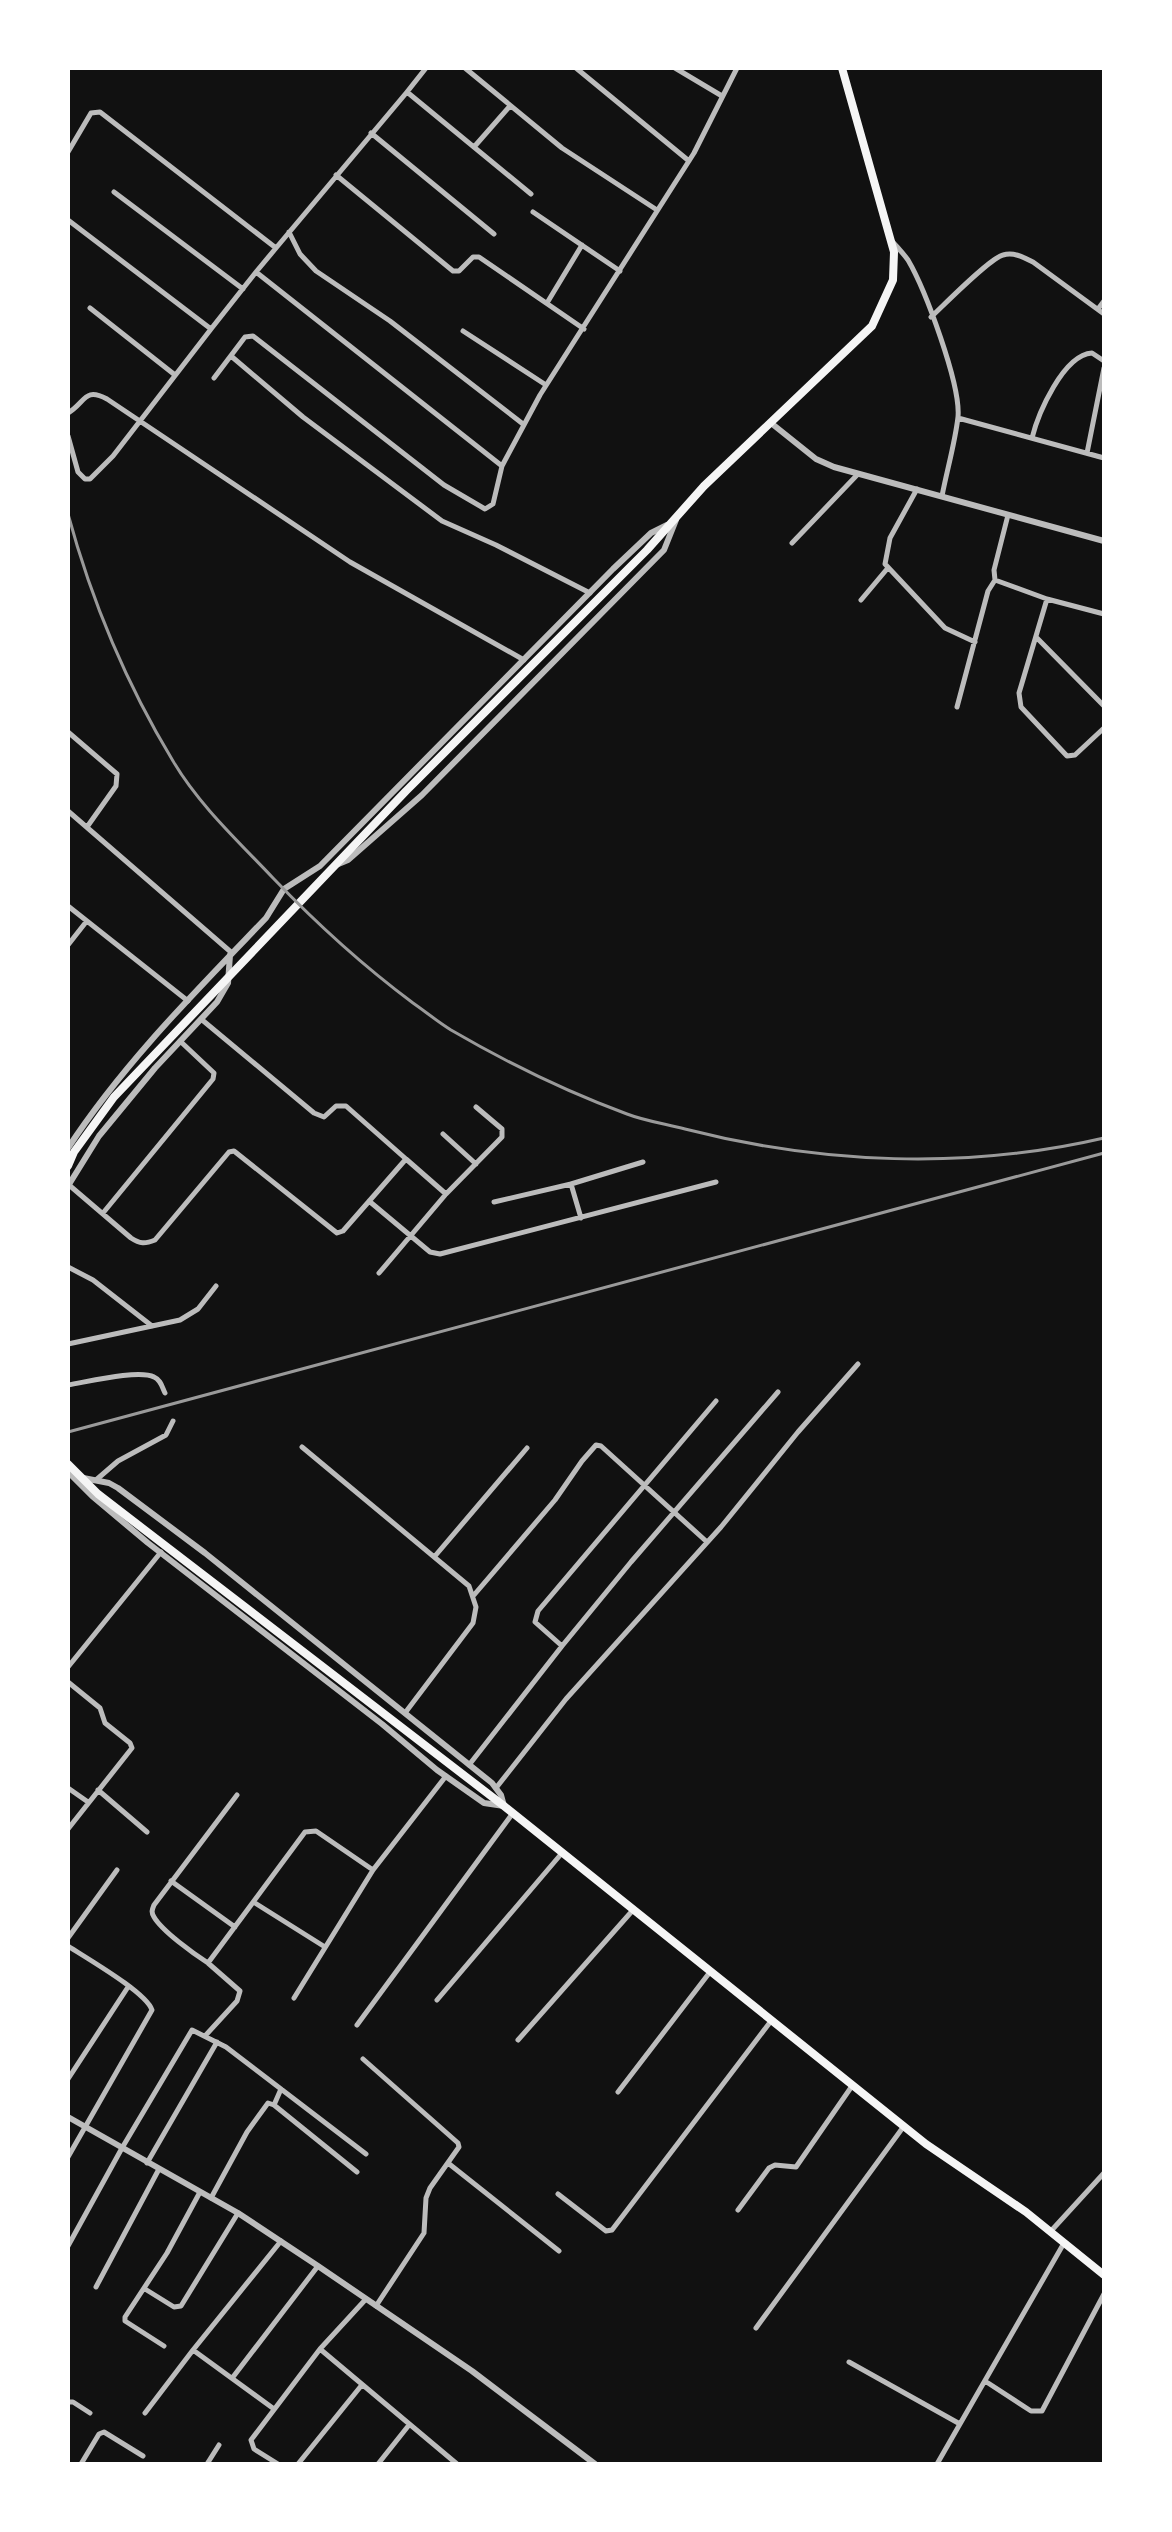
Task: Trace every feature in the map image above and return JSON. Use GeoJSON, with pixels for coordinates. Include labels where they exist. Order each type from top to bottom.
{"type":"FeatureCollection","features":[{"type":"Feature","properties":{"kind":"main road"},"geometry":{"type":"LineString","coordinates":[[68,1166],[74,1152],[114,1097],[406,791],[647,550],[713,476],[872,326],[893,280],[894,252],[842,68]]}},
{"type":"Feature","properties":{"kind":"main road"},"geometry":{"type":"LineString","coordinates":[[68,1464],[98,1494],[513,1813],[852,2086],[1104,2275]]}},
{"type":"Feature","properties":{"kind":"street"},"geometry":{"type":"LineString","coordinates":[[68,436],[78,472],[85,479],[90,479],[113,456],[256,272],[426,68]]}},
{"type":"Feature","properties":{"kind":"street"},"geometry":{"type":"LineString","coordinates":[[465,68],[562,148],[657,210]]}},
{"type":"Feature","properties":{"kind":"street"},"geometry":{"type":"LineString","coordinates":[[576,68],[689,161]]}},
{"type":"Feature","properties":{"kind":"street"},"geometry":{"type":"LineString","coordinates":[[675,68],[722,96]]}},
{"type":"Feature","properties":{"kind":"street"},"geometry":{"type":"LineString","coordinates":[[214,378],[245,337],[253,336],[444,485],[485,509],[493,504],[502,466],[523,424],[689,161],[737,68]]}},
{"type":"Feature","properties":{"kind":"street"},"geometry":{"type":"LineString","coordinates":[[407,92],[531,194]]}},
{"type":"Feature","properties":{"kind":"street"},"geometry":{"type":"LineString","coordinates":[[474,147],[510,106]]}},
{"type":"Feature","properties":{"kind":"street"},"geometry":{"type":"LineString","coordinates":[[68,152],[91,113],[100,112],[276,248]]}},
{"type":"Feature","properties":{"kind":"street"},"geometry":{"type":"LineString","coordinates":[[371,133],[494,234]]}},
{"type":"Feature","properties":{"kind":"street"},"geometry":{"type":"LineString","coordinates":[[336,175],[453,271],[459,271],[473,257],[479,257],[584,329]]}},
{"type":"Feature","properties":{"kind":"street"},"geometry":{"type":"LineString","coordinates":[[114,192],[243,289]]}},
{"type":"Feature","properties":{"kind":"street"},"geometry":{"type":"LineString","coordinates":[[533,212],[620,271]]}},
{"type":"Feature","properties":{"kind":"street"},"geometry":{"type":"LineString","coordinates":[[68,220],[211,329]]}},
{"type":"Feature","properties":{"kind":"street"},"geometry":{"type":"LineString","coordinates":[[289,232],[309,266],[390,321],[523,424]]}},
{"type":"Feature","properties":{"kind":"street"},"geometry":{"type":"LineString","coordinates":[[891,241],[908,261],[955,388],[958,418],[942,496]]}},
{"type":"Feature","properties":{"kind":"street"},"geometry":{"type":"LineString","coordinates":[[547,303],[582,245]]}},
{"type":"Feature","properties":{"kind":"street"},"geometry":{"type":"LineString","coordinates":[[931,317],[991,262],[1005,254],[1021,255],[1033,262],[1104,314]]}},
{"type":"Feature","properties":{"kind":"street"},"geometry":{"type":"LineString","coordinates":[[256,272],[502,466]]}},
{"type":"Feature","properties":{"kind":"street"},"geometry":{"type":"LineString","coordinates":[[1098,309],[1104,301]]}},
{"type":"Feature","properties":{"kind":"street"},"geometry":{"type":"LineString","coordinates":[[90,308],[175,375]]}},
{"type":"Feature","properties":{"kind":"street"},"geometry":{"type":"LineString","coordinates":[[463,331],[546,385]]}},
{"type":"Feature","properties":{"kind":"street"},"geometry":{"type":"LineString","coordinates":[[1032,438],[1047,395],[1079,358],[1092,353],[1104,361]]}},
{"type":"Feature","properties":{"kind":"street"},"geometry":{"type":"LineString","coordinates":[[231,356],[303,417],[442,521],[590,593]]}},
{"type":"Feature","properties":{"kind":"street"},"geometry":{"type":"LineString","coordinates":[[1087,453],[1104,368]]}},
{"type":"Feature","properties":{"kind":"street"},"geometry":{"type":"LineString","coordinates":[[68,413],[90,393],[95,393],[350,562],[524,660]]}},
{"type":"Feature","properties":{"kind":"street"},"geometry":{"type":"LineString","coordinates":[[958,418],[1104,458]]}},
{"type":"Feature","properties":{"kind":"street"},"geometry":{"type":"LineString","coordinates":[[771,423],[816,459],[858,474],[1104,541]]}},
{"type":"Feature","properties":{"kind":"street"},"geometry":{"type":"LineString","coordinates":[[792,543],[858,474]]}},
{"type":"Feature","properties":{"kind":"street"},"geometry":{"type":"LineString","coordinates":[[917,489],[890,538],[884,560],[887,569],[945,628],[975,642]]}},
{"type":"Feature","properties":{"kind":"street"},"geometry":{"type":"LineString","coordinates":[[957,707],[988,591],[995,580],[994,570],[1008,515]]}},
{"type":"Feature","properties":{"kind":"street"},"geometry":{"type":"LineString","coordinates":[[68,1148],[116,1082],[266,918],[284,889],[320,866],[651,533],[676,520]]}},
{"type":"Feature","properties":{"kind":"street"},"geometry":{"type":"LineString","coordinates":[[320,866],[330,867],[348,860],[422,795],[664,550],[676,520]]}},
{"type":"Feature","properties":{"kind":"street"},"geometry":{"type":"LineString","coordinates":[[861,600],[887,569]]}},
{"type":"Feature","properties":{"kind":"street"},"geometry":{"type":"LineString","coordinates":[[995,580],[1047,599],[1104,614]]}},
{"type":"Feature","properties":{"kind":"street"},"geometry":{"type":"LineString","coordinates":[[1047,599],[1019,693],[1021,707],[1070,757],[1104,728]]}},
{"type":"Feature","properties":{"kind":"street"},"geometry":{"type":"LineString","coordinates":[[1036,637],[1104,706]]}},
{"type":"Feature","properties":{"kind":"street"},"geometry":{"type":"LineString","coordinates":[[68,732],[117,774],[116,786],[87,827]]}},
{"type":"Feature","properties":{"kind":"street"},"geometry":{"type":"LineString","coordinates":[[68,811],[231,954]]}},
{"type":"Feature","properties":{"kind":"street"},"geometry":{"type":"LineString","coordinates":[[68,906],[188,1001]]}},
{"type":"Feature","properties":{"kind":"street"},"geometry":{"type":"LineString","coordinates":[[68,945],[86,922]]}},
{"type":"Feature","properties":{"kind":"street"},"geometry":{"type":"LineString","coordinates":[[231,954],[228,983],[223,993],[99,1136],[69,1182],[139,1243],[155,1240],[229,1152],[234,1151],[332,1232],[343,1231],[406,1159]]}},
{"type":"Feature","properties":{"kind":"street"},"geometry":{"type":"LineString","coordinates":[[201,1019],[314,1113],[324,1117],[336,1106],[346,1106],[446,1194]]}},
{"type":"Feature","properties":{"kind":"street"},"geometry":{"type":"LineString","coordinates":[[103,1213],[213,1079],[214,1073],[208,1065],[180,1041]]}},
{"type":"Feature","properties":{"kind":"street"},"geometry":{"type":"LineString","coordinates":[[379,1273],[446,1194],[498,1142],[502,1129],[476,1107]]}},
{"type":"Feature","properties":{"kind":"street"},"geometry":{"type":"LineString","coordinates":[[443,1134],[476,1164]]}},
{"type":"Feature","properties":{"kind":"street"},"geometry":{"type":"LineString","coordinates":[[494,1202],[571,1184],[643,1162]]}},
{"type":"Feature","properties":{"kind":"street"},"geometry":{"type":"LineString","coordinates":[[369,1201],[430,1252],[440,1254],[716,1182]]}},
{"type":"Feature","properties":{"kind":"street"},"geometry":{"type":"LineString","coordinates":[[571,1184],[581,1218]]}},
{"type":"Feature","properties":{"kind":"street"},"geometry":{"type":"LineString","coordinates":[[68,1267],[93,1280],[153,1327]]}},
{"type":"Feature","properties":{"kind":"street"},"geometry":{"type":"LineString","coordinates":[[68,1344],[153,1327],[189,1316],[216,1286]]}},
{"type":"Feature","properties":{"kind":"street"},"geometry":{"type":"LineString","coordinates":[[496,1788],[566,1699],[707,1542],[858,1364]]}},
{"type":"Feature","properties":{"kind":"street"},"geometry":{"type":"LineString","coordinates":[[68,1385],[138,1374],[152,1375],[165,1393]]}},
{"type":"Feature","properties":{"kind":"street"},"geometry":{"type":"LineString","coordinates":[[468,1765],[562,1646],[778,1392]]}},
{"type":"Feature","properties":{"kind":"street"},"geometry":{"type":"LineString","coordinates":[[562,1646],[535,1622],[538,1611],[716,1401]]}},
{"type":"Feature","properties":{"kind":"street"},"geometry":{"type":"LineString","coordinates":[[96,1480],[118,1461],[166,1435],[173,1421]]}},
{"type":"Feature","properties":{"kind":"street"},"geometry":{"type":"LineString","coordinates":[[474,1595],[555,1500],[596,1445],[644,1483],[707,1542]]}},
{"type":"Feature","properties":{"kind":"street"},"geometry":{"type":"LineString","coordinates":[[302,1447],[435,1556],[469,1586],[474,1595],[476,1616],[473,1623],[405,1713]]}},
{"type":"Feature","properties":{"kind":"street"},"geometry":{"type":"LineString","coordinates":[[435,1556],[527,1448]]}},
{"type":"Feature","properties":{"kind":"street"},"geometry":{"type":"LineString","coordinates":[[71,1474],[118,1488],[205,1553],[496,1788],[504,1806]]}},
{"type":"Feature","properties":{"kind":"street"},"geometry":{"type":"LineString","coordinates":[[71,1474],[92,1496],[161,1552],[446,1776],[484,1803],[504,1806]]}},
{"type":"Feature","properties":{"kind":"street"},"geometry":{"type":"LineString","coordinates":[[68,1667],[161,1552]]}},
{"type":"Feature","properties":{"kind":"street"},"geometry":{"type":"LineString","coordinates":[[68,1682],[100,1708],[105,1723],[132,1746],[68,1829]]}},
{"type":"Feature","properties":{"kind":"street"},"geometry":{"type":"LineString","coordinates":[[294,1998],[373,1870],[446,1776]]}},
{"type":"Feature","properties":{"kind":"street"},"geometry":{"type":"LineString","coordinates":[[68,1788],[88,1802]]}},
{"type":"Feature","properties":{"kind":"street"},"geometry":{"type":"LineString","coordinates":[[98,1790],[147,1832]]}},
{"type":"Feature","properties":{"kind":"street"},"geometry":{"type":"LineString","coordinates":[[205,2036],[237,2001],[240,1991],[154,1917],[154,1905],[237,1795]]}},
{"type":"Feature","properties":{"kind":"street"},"geometry":{"type":"LineString","coordinates":[[357,2025],[513,1813]]}},
{"type":"Feature","properties":{"kind":"street"},"geometry":{"type":"LineString","coordinates":[[208,1963],[305,1832],[316,1831],[373,1870]]}},
{"type":"Feature","properties":{"kind":"street"},"geometry":{"type":"LineString","coordinates":[[437,2000],[562,1853]]}},
{"type":"Feature","properties":{"kind":"street"},"geometry":{"type":"LineString","coordinates":[[68,1938],[117,1870]]}},
{"type":"Feature","properties":{"kind":"street"},"geometry":{"type":"LineString","coordinates":[[171,1881],[235,1927]]}},
{"type":"Feature","properties":{"kind":"street"},"geometry":{"type":"LineString","coordinates":[[255,1903],[325,1947]]}},
{"type":"Feature","properties":{"kind":"street"},"geometry":{"type":"LineString","coordinates":[[518,2040],[633,1910]]}},
{"type":"Feature","properties":{"kind":"street"},"geometry":{"type":"LineString","coordinates":[[68,1946],[128,1987],[149,2003],[152,2010],[68,2157]]}},
{"type":"Feature","properties":{"kind":"street"},"geometry":{"type":"LineString","coordinates":[[618,2092],[710,1972]]}},
{"type":"Feature","properties":{"kind":"street"},"geometry":{"type":"LineString","coordinates":[[68,2079],[128,1987]]}},
{"type":"Feature","properties":{"kind":"street"},"geometry":{"type":"LineString","coordinates":[[558,2194],[606,2231],[612,2230],[771,2021]]}},
{"type":"Feature","properties":{"kind":"street"},"geometry":{"type":"LineString","coordinates":[[68,2246],[192,2030],[217,2042],[366,2154]]}},
{"type":"Feature","properties":{"kind":"street"},"geometry":{"type":"LineString","coordinates":[[147,2163],[217,2042]]}},
{"type":"Feature","properties":{"kind":"street"},"geometry":{"type":"LineString","coordinates":[[363,2059],[459,2147],[430,2188],[426,2198],[424,2233],[376,2306]]}},
{"type":"Feature","properties":{"kind":"street"},"geometry":{"type":"LineString","coordinates":[[738,2210],[769,2168],[775,2165],[796,2167],[852,2086]]}},
{"type":"Feature","properties":{"kind":"street"},"geometry":{"type":"LineString","coordinates":[[274,2105],[281,2089]]}},
{"type":"Feature","properties":{"kind":"street"},"geometry":{"type":"LineString","coordinates":[[211,2198],[247,2132],[267,2104],[274,2105],[357,2172]]}},
{"type":"Feature","properties":{"kind":"street"},"geometry":{"type":"LineString","coordinates":[[68,2117],[238,2213],[281,2241],[472,2371],[591,2463]]}},
{"type":"Feature","properties":{"kind":"street"},"geometry":{"type":"LineString","coordinates":[[756,2328],[904,2126]]}},
{"type":"Feature","properties":{"kind":"street"},"geometry":{"type":"LineString","coordinates":[[448,2163],[559,2251]]}},
{"type":"Feature","properties":{"kind":"street"},"geometry":{"type":"LineString","coordinates":[[96,2287],[159,2169]]}},
{"type":"Feature","properties":{"kind":"street"},"geometry":{"type":"LineString","coordinates":[[1050,2232],[1104,2173]]}},
{"type":"Feature","properties":{"kind":"street"},"geometry":{"type":"LineString","coordinates":[[164,2346],[125,2321],[128,2311],[145,2289],[200,2192]]}},
{"type":"Feature","properties":{"kind":"street"},"geometry":{"type":"LineString","coordinates":[[145,2289],[174,2307],[181,2306],[238,2213]]}},
{"type":"Feature","properties":{"kind":"street"},"geometry":{"type":"LineString","coordinates":[[145,2413],[281,2241]]}},
{"type":"Feature","properties":{"kind":"street"},"geometry":{"type":"LineString","coordinates":[[937,2464],[1064,2243]]}},
{"type":"Feature","properties":{"kind":"street"},"geometry":{"type":"LineString","coordinates":[[233,2377],[318,2266]]}},
{"type":"Feature","properties":{"kind":"street"},"geometry":{"type":"LineString","coordinates":[[985,2381],[1031,2411],[1042,2411],[1104,2294]]}},
{"type":"Feature","properties":{"kind":"street"},"geometry":{"type":"LineString","coordinates":[[278,2464],[254,2449],[251,2442],[320,2349],[366,2299]]}},
{"type":"Feature","properties":{"kind":"street"},"geometry":{"type":"LineString","coordinates":[[320,2349],[457,2464]]}},
{"type":"Feature","properties":{"kind":"street"},"geometry":{"type":"LineString","coordinates":[[193,2350],[274,2409]]}},
{"type":"Feature","properties":{"kind":"street"},"geometry":{"type":"LineString","coordinates":[[849,2362],[960,2424]]}},
{"type":"Feature","properties":{"kind":"street"},"geometry":{"type":"LineString","coordinates":[[298,2464],[361,2386]]}},
{"type":"Feature","properties":{"kind":"street"},"geometry":{"type":"LineString","coordinates":[[68,2402],[90,2413]]}},
{"type":"Feature","properties":{"kind":"street"},"geometry":{"type":"LineString","coordinates":[[378,2464],[409,2425]]}},
{"type":"Feature","properties":{"kind":"street"},"geometry":{"type":"LineString","coordinates":[[81,2464],[99,2434],[104,2432],[143,2456]]}},
{"type":"Feature","properties":{"kind":"street"},"geometry":{"type":"LineString","coordinates":[[207,2464],[219,2445]]}},
{"type":"Feature","properties":{"kind":"railway"},"geometry":{"type":"LineString","coordinates":[[68,514],[99,609],[126,672],[183,777],[207,808],[323,928],[394,989],[451,1030],[537,1076],[648,1121],[789,1150],[894,1159],[947,1158],[1000,1155],[1104,1138]]}},
{"type":"Feature","properties":{"kind":"railway"},"geometry":{"type":"LineString","coordinates":[[68,1432],[1104,1153]]}}]}
